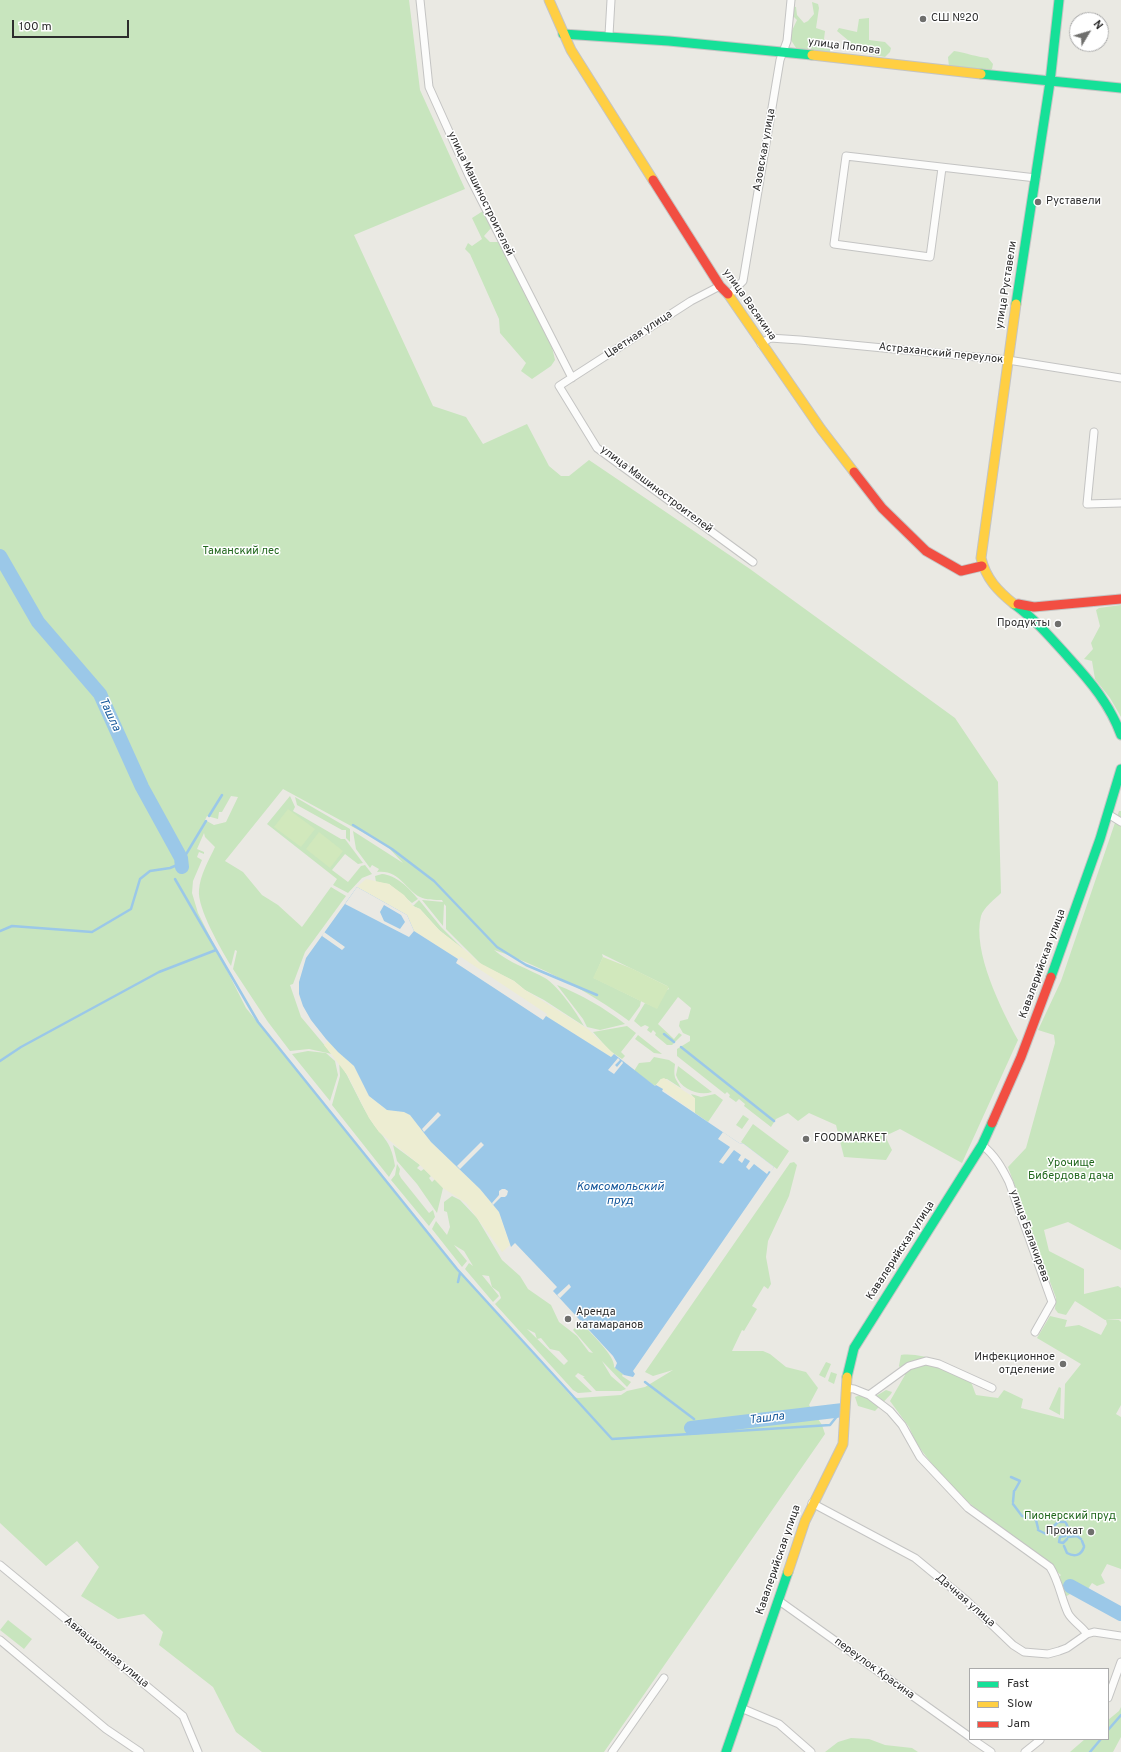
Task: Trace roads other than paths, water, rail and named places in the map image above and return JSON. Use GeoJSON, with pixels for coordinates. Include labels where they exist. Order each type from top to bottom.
{"type":"FeatureCollection","features":[{"type":"Feature","properties":{"kind":"street","name":"улица Машиностроителей"},"geometry":{"type":"LineString","coordinates":[[420,0],[430,87],[469,176],[572,378]]}},
{"type":"Feature","properties":{"kind":"street","name":"улица Васякина"},"geometry":{"type":"LineString","coordinates":[[549,0],[571,50],[720,286],[729,295],[821,429],[882,508],[926,551],[961,571],[983,570]]}},
{"type":"Feature","properties":{"kind":"street"},"geometry":{"type":"LineString","coordinates":[[609,35],[611,0]]}},
{"type":"Feature","properties":{"kind":"street","name":"Азовская улица"},"geometry":{"type":"LineString","coordinates":[[729,295],[742,281],[780,60],[784,52],[791,0]]}},
{"type":"Feature","properties":{"kind":"street","name":"улица Руставели"},"geometry":{"type":"LineString","coordinates":[[983,570],[981,546],[1050,82],[1059,0]]}},
{"type":"Feature","properties":{"kind":"street","name":"улица Попова"},"geometry":{"type":"LineString","coordinates":[[563,34],[609,35],[784,52],[1050,82],[1121,88]]}},
{"type":"Feature","properties":{"kind":"street"},"geometry":{"type":"LineString","coordinates":[[942,168],[930,256],[834,244],[846,156],[1036,178]]}},
{"type":"Feature","properties":{"kind":"street","name":"Цветная улица"},"geometry":{"type":"LineString","coordinates":[[559,386],[691,301],[720,286]]}},
{"type":"Feature","properties":{"kind":"street","name":"Астраханский переулок"},"geometry":{"type":"LineString","coordinates":[[762,344],[770,338],[800,340],[1008,360],[1121,378]]}},
{"type":"Feature","properties":{"kind":"street","name":"улица Машиностроителей"},"geometry":{"type":"LineString","coordinates":[[559,386],[597,448],[753,562]]}},
{"type":"Feature","properties":{"kind":"street"},"geometry":{"type":"LineString","coordinates":[[1094,432],[1087,504],[1121,503]]}},
{"type":"Feature","properties":{"kind":"street"},"geometry":{"type":"LineString","coordinates":[[983,570],[995,588],[1040,625],[1090,681],[1105,700],[1121,735]]}},
{"type":"Feature","properties":{"kind":"street"},"geometry":{"type":"LineString","coordinates":[[1012,602],[1034,607],[1121,599]]}},
{"type":"Feature","properties":{"kind":"street","name":"Кавалерийская улица"},"geometry":{"type":"LineString","coordinates":[[726,1752],[812,1503],[843,1444],[848,1365],[860,1335],[982,1145],[997,1114],[1044,1001],[1108,814],[1121,769]]}},
{"type":"Feature","properties":{"kind":"street"},"geometry":{"type":"LineString","coordinates":[[1108,814],[1121,822]]}},
{"type":"Feature","properties":{"kind":"street","name":"улица Балакирева"},"geometry":{"type":"LineString","coordinates":[[982,1145],[992,1154],[1002,1167],[1009,1182],[1052,1302],[1035,1332]]}},
{"type":"Feature","properties":{"kind":"street"},"geometry":{"type":"LineString","coordinates":[[869,1395],[909,1366],[926,1361],[939,1364],[992,1388]]}},
{"type":"Feature","properties":{"kind":"street"},"geometry":{"type":"LineString","coordinates":[[846,1388],[854,1388],[869,1395],[893,1413],[902,1425],[920,1457],[968,1508],[1050,1567],[1056,1576],[1062,1599],[1070,1616],[1087,1634],[1094,1632],[1121,1636]]}},
{"type":"Feature","properties":{"kind":"street","name":"Дачная улица"},"geometry":{"type":"LineString","coordinates":[[812,1503],[915,1558],[966,1600],[1013,1645],[1024,1652],[1040,1654],[1054,1653],[1067,1648],[1087,1634]]}},
{"type":"Feature","properties":{"kind":"street","name":"Авиационная улица"},"geometry":{"type":"LineString","coordinates":[[0,1565],[183,1716],[198,1752]]}},
{"type":"Feature","properties":{"kind":"street","name":"переулок Красина"},"geometry":{"type":"LineString","coordinates":[[778,1600],[969,1737]]}},
{"type":"Feature","properties":{"kind":"street"},"geometry":{"type":"LineString","coordinates":[[0,1640],[106,1729],[140,1752]]}},
{"type":"Feature","properties":{"kind":"street"},"geometry":{"type":"LineString","coordinates":[[1109,1695],[1121,1662]]}},
{"type":"Feature","properties":{"kind":"street"},"geometry":{"type":"LineString","coordinates":[[612,1752],[664,1678]]}},
{"type":"Feature","properties":{"kind":"street"},"geometry":{"type":"LineString","coordinates":[[741,1708],[779,1724],[811,1752]]}},
{"type":"Feature","properties":{"kind":"street","name":"переулок Красина"},"geometry":{"type":"LineString","coordinates":[[974,1740],[990,1752]]}},
{"type":"Feature","properties":{"kind":"street"},"geometry":{"type":"LineString","coordinates":[[1025,1752],[1040,1740]]}},
{"type":"Feature","properties":{"kind":"water","name":"Комсомольский пруд"},"geometry":{"type":"Polygon","coordinates":[[[357,887],[407,915],[414,931],[458,959],[456,963],[543,1020],[546,1016],[611,1057],[614,1054],[655,1086],[656,1085],[663,1089],[662,1091],[739,1143],[744,1144],[774,1167],[633,1371],[635,1374],[633,1377],[624,1375],[615,1368],[617,1363],[613,1356],[553,1291],[557,1287],[515,1243],[511,1247],[499,1212],[480,1189],[431,1142],[410,1115],[404,1112],[387,1110],[369,1096],[354,1066],[326,1039],[311,1020],[303,1006],[299,994],[299,982],[306,958],[357,887]]]}},
{"type":"Feature","properties":{"kind":"waterway","name":"Ташла"},"geometry":{"type":"LineString","coordinates":[[0,556],[38,622],[100,694],[142,787],[181,858],[182,867]]}},
{"type":"Feature","properties":{"kind":"waterway"},"geometry":{"type":"LineString","coordinates":[[209,816],[222,795]]}},
{"type":"Feature","properties":{"kind":"waterway"},"geometry":{"type":"LineString","coordinates":[[182,861],[206,821]]}},
{"type":"Feature","properties":{"kind":"waterway"},"geometry":{"type":"LineString","coordinates":[[353,825],[392,849],[434,881],[497,947],[526,965],[597,995]]}},
{"type":"Feature","properties":{"kind":"waterway"},"geometry":{"type":"LineString","coordinates":[[0,931],[12,926],[92,932],[131,909],[140,879],[150,871],[170,868],[182,863]]}},
{"type":"Feature","properties":{"kind":"waterway"},"geometry":{"type":"LineString","coordinates":[[175,879],[258,1022],[457,1269],[612,1439],[830,1425],[842,1410]]}},
{"type":"Feature","properties":{"kind":"waterway"},"geometry":{"type":"LineString","coordinates":[[0,1061],[21,1047],[159,972],[216,950]]}},
{"type":"Feature","properties":{"kind":"waterway"},"geometry":{"type":"LineString","coordinates":[[664,1034],[674,1042]]}},
{"type":"Feature","properties":{"kind":"waterway"},"geometry":{"type":"LineString","coordinates":[[681,1047],[774,1121]]}},
{"type":"Feature","properties":{"kind":"waterway"},"geometry":{"type":"LineString","coordinates":[[458,1282],[460,1273]]}},
{"type":"Feature","properties":{"kind":"waterway"},"geometry":{"type":"LineString","coordinates":[[645,1382],[694,1419]]}},
{"type":"Feature","properties":{"kind":"waterway","name":"Ташла"},"geometry":{"type":"LineString","coordinates":[[691,1428],[843,1410]]}},
{"type":"Feature","properties":{"kind":"waterway","name":"Ташла"},"geometry":{"type":"LineString","coordinates":[[700,1424],[704,1426]]}},
{"type":"Feature","properties":{"kind":"waterway"},"geometry":{"type":"LineString","coordinates":[[1011,1477],[1020,1481],[1015,1490]]}},
{"type":"Feature","properties":{"kind":"waterway"},"geometry":{"type":"LineString","coordinates":[[1013,1502],[1014,1491]]}},
{"type":"Feature","properties":{"kind":"waterway"},"geometry":{"type":"LineString","coordinates":[[1013,1504],[1022,1516],[1035,1519]]}},
{"type":"Feature","properties":{"kind":"waterway"},"geometry":{"type":"LineString","coordinates":[[1036,1520],[1038,1528]]}},
{"type":"Feature","properties":{"kind":"waterway"},"geometry":{"type":"LineString","coordinates":[[1054,1526],[1058,1522]]}},
{"type":"Feature","properties":{"kind":"waterway"},"geometry":{"type":"LineString","coordinates":[[1060,1522],[1065,1522]]}},
{"type":"Feature","properties":{"kind":"waterway"},"geometry":{"type":"LineString","coordinates":[[1066,1523],[1069,1530],[1066,1535]]}},
{"type":"Feature","properties":{"kind":"waterway"},"geometry":{"type":"LineString","coordinates":[[1047,1534],[1053,1528]]}},
{"type":"Feature","properties":{"kind":"waterway"},"geometry":{"type":"LineString","coordinates":[[1038,1530],[1046,1534]]}},
{"type":"Feature","properties":{"kind":"waterway"},"geometry":{"type":"LineString","coordinates":[[1065,1536],[1060,1537],[1059,1542],[1063,1543],[1067,1539]]}},
{"type":"Feature","properties":{"kind":"waterway"},"geometry":{"type":"LineString","coordinates":[[1068,1537],[1077,1536],[1081,1539]]}},
{"type":"Feature","properties":{"kind":"waterway"},"geometry":{"type":"LineString","coordinates":[[1082,1541],[1084,1546]]}},
{"type":"Feature","properties":{"kind":"waterway"},"geometry":{"type":"LineString","coordinates":[[1064,1546],[1067,1553],[1072,1555],[1079,1554],[1084,1547]]}},
{"type":"Feature","properties":{"kind":"waterway","name":"Ташла"},"geometry":{"type":"LineString","coordinates":[[1070,1586],[1121,1614]]}},
{"type":"Feature","properties":{"kind":"waterway"},"geometry":{"type":"LineString","coordinates":[[1109,1729],[1121,1715]]}},
{"type":"Feature","properties":{"kind":"waterway"},"geometry":{"type":"LineString","coordinates":[[1090,1752],[1100,1740]]}},
{"type":"Feature","properties":{"kind":"place","name":"СШ №20"},"geometry":{"type":"Point","coordinates":[923,19]}},
{"type":"Feature","properties":{"kind":"place","name":"Руставели"},"geometry":{"type":"Point","coordinates":[1038,202]}},
{"type":"Feature","properties":{"kind":"place","name":"Продукты"},"geometry":{"type":"Point","coordinates":[1058,624]}},
{"type":"Feature","properties":{"kind":"place","name":"FOODMARKET"},"geometry":{"type":"Point","coordinates":[806,1139]}},
{"type":"Feature","properties":{"kind":"place","name":"Аренда катамаранов"},"geometry":{"type":"Point","coordinates":[568,1319]}},
{"type":"Feature","properties":{"kind":"place","name":"Инфекционное отделение"},"geometry":{"type":"Point","coordinates":[1063,1364]}},
{"type":"Feature","properties":{"kind":"place","name":"Прокат"},"geometry":{"type":"Point","coordinates":[1091,1532]}},
{"type":"Feature","properties":{"kind":"park label","name":"Таманский лес"},"geometry":{"type":"Point","coordinates":[241,552]}},
{"type":"Feature","properties":{"kind":"park label","name":"Урочище Бибердова дача"},"geometry":{"type":"Point","coordinates":[1071,1170]}},
{"type":"Feature","properties":{"kind":"park label","name":"Пионерский пруд"},"geometry":{"type":"Point","coordinates":[1070,1517]}}]}
